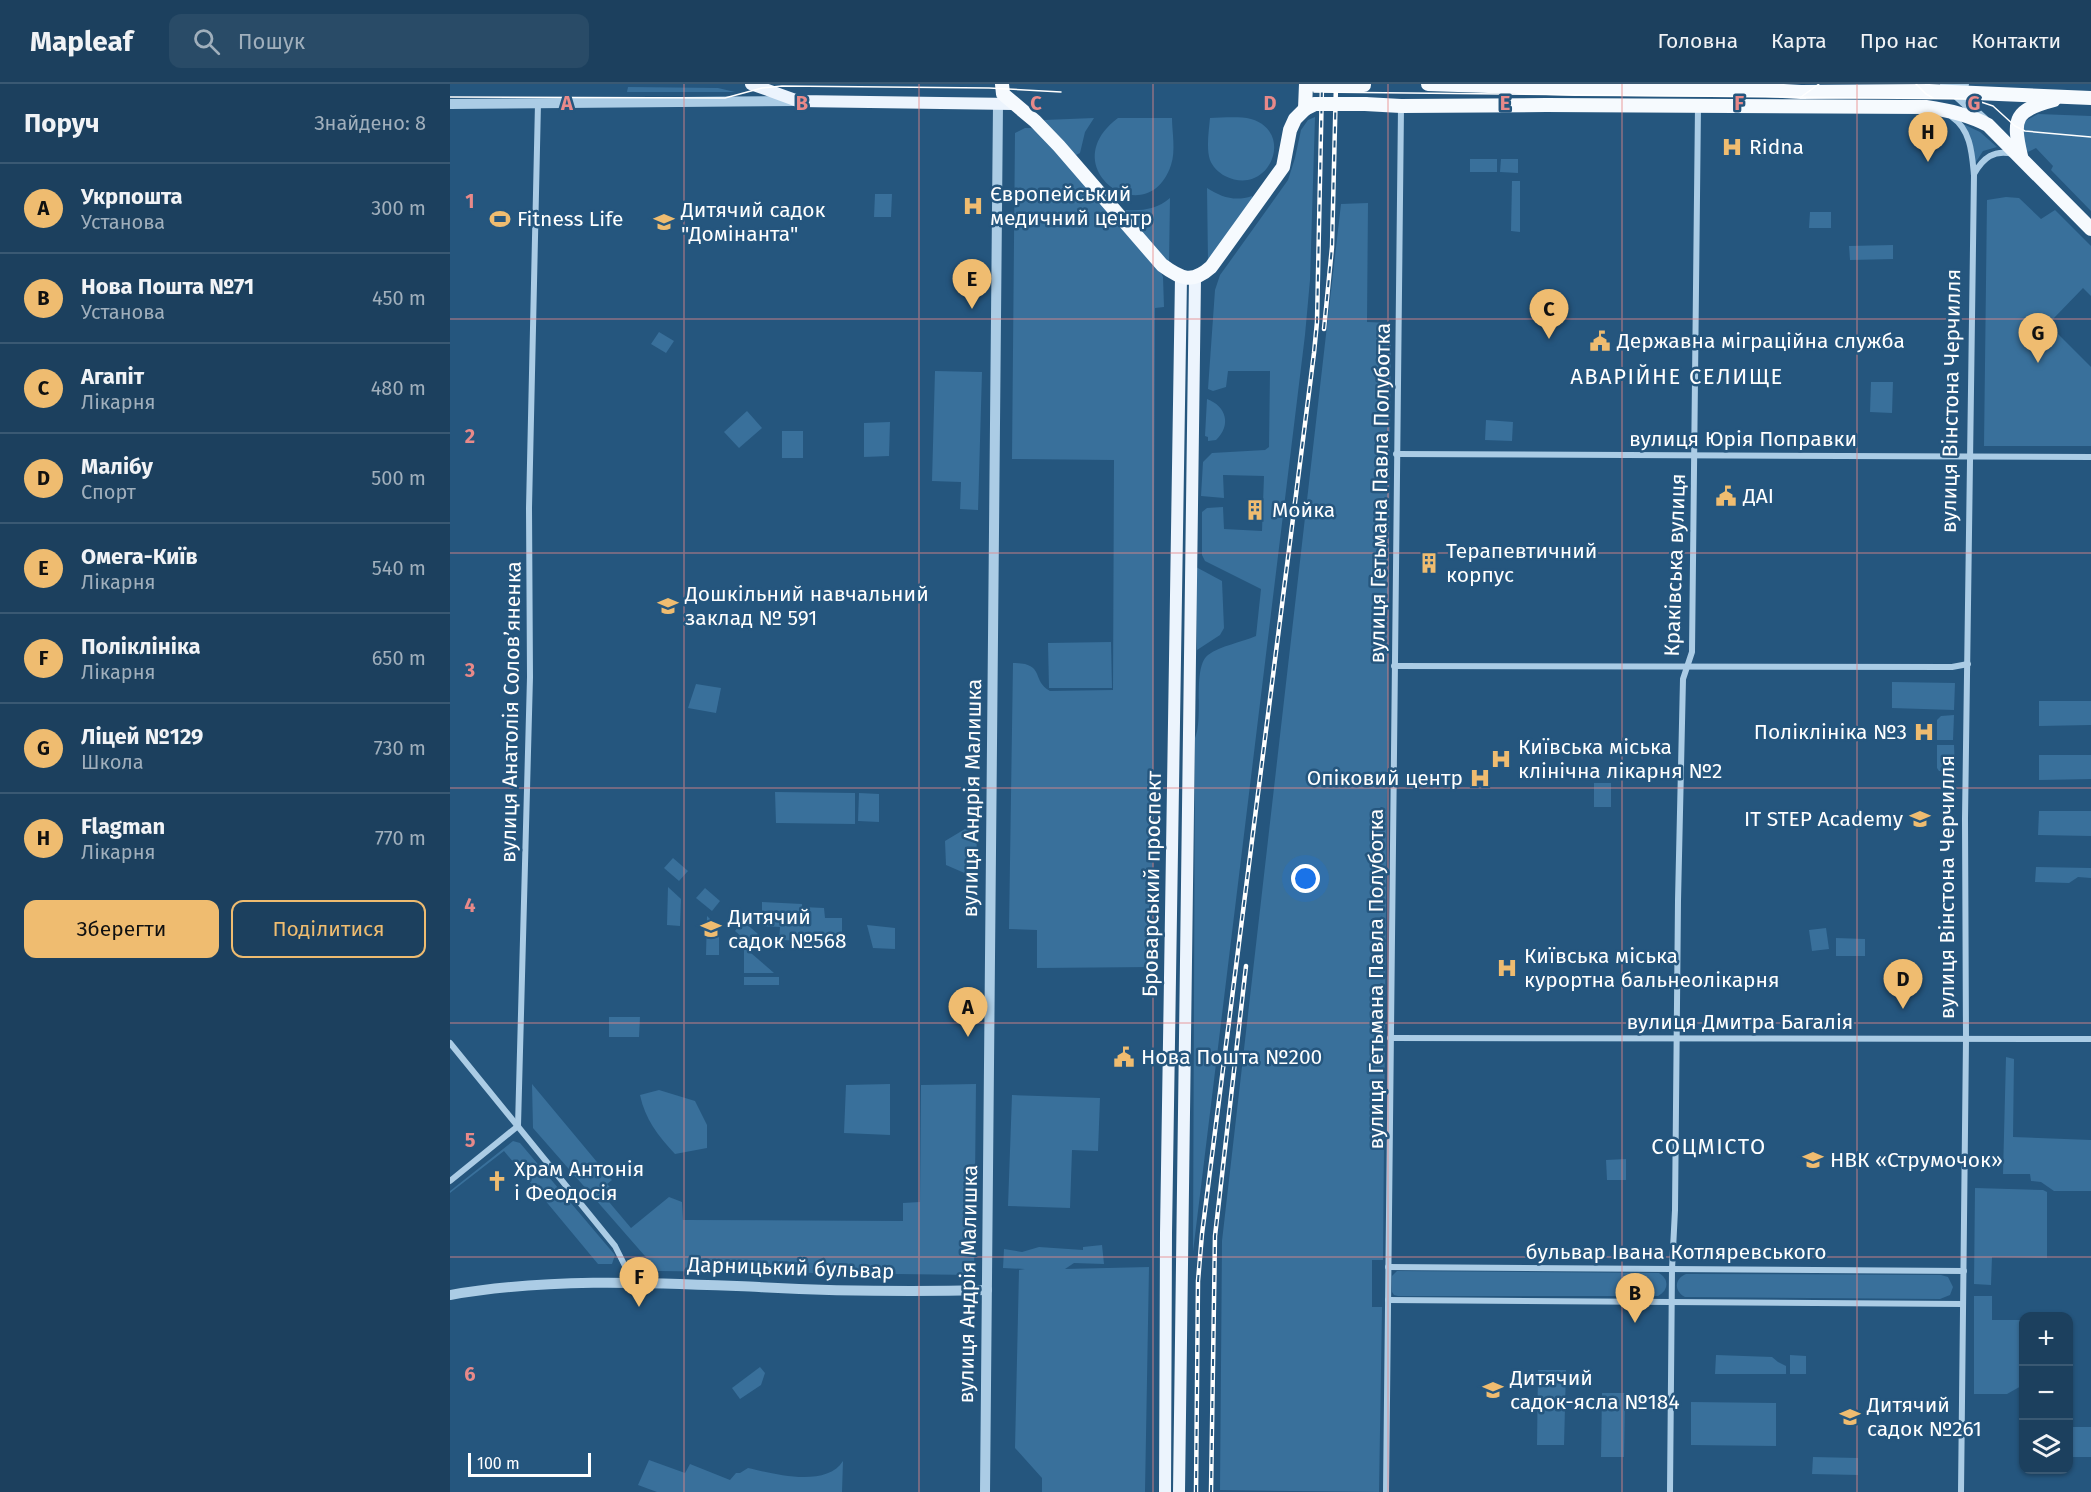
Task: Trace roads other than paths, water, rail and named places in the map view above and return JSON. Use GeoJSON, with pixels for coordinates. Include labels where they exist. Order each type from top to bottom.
{"type":"FeatureCollection","features":[{"type":"Feature","properties":{"kind":"highway"},"geometry":{"type":"LineString","coordinates":[[1002,84],[1003,94],[1035,121],[1059,146],[1162,265],[1188,278],[1211,267],[1277,178],[1286,156],[1290,130],[1295,119],[1310,106],[1365,104],[1401,106],[1698,105],[1942,109],[1972,117],[1988,125],[2091,229]]}},
{"type":"Feature","properties":{"kind":"highway"},"geometry":{"type":"LineString","coordinates":[[1306,84],[1310,106]]}},
{"type":"Feature","properties":{"kind":"highway"},"geometry":{"type":"LineString","coordinates":[[1314,84],[1368,85]]}},
{"type":"Feature","properties":{"kind":"highway"},"geometry":{"type":"LineString","coordinates":[[1428,84],[1575,89],[1801,92],[1889,91],[1954,86],[1992,94],[2091,98]]}},
{"type":"Feature","properties":{"kind":"highway"},"geometry":{"type":"LineString","coordinates":[[2021,156],[2016,136],[2016,123],[2019,117],[2029,108],[2068,97]]}},
{"type":"Feature","properties":{"kind":"main road"},"geometry":{"type":"LineString","coordinates":[[752,84],[798,101],[1013,104]]}},
{"type":"Feature","properties":{"kind":"main road","name":"Броварський проспект"},"geometry":{"type":"LineString","coordinates":[[1165,1492],[1166,1233],[1188,278]]}},
{"type":"Feature","properties":{"kind":"main road","name":"Броварський проспект"},"geometry":{"type":"LineString","coordinates":[[1179,1492],[1188,278]]}},
{"type":"Feature","properties":{"kind":"street"},"geometry":{"type":"LineString","coordinates":[[1889,91],[1907,84]]}},
{"type":"Feature","properties":{"kind":"street"},"geometry":{"type":"LineString","coordinates":[[1981,84],[1992,94]]}},
{"type":"Feature","properties":{"kind":"street"},"geometry":{"type":"LineString","coordinates":[[1954,86],[1988,125]]}},
{"type":"Feature","properties":{"kind":"street"},"geometry":{"type":"LineString","coordinates":[[450,104],[798,101]]}},
{"type":"Feature","properties":{"kind":"street","name":"вулиця Анатолія Соловʼяненка"},"geometry":{"type":"LineString","coordinates":[[518,1126],[530,698],[529,508],[538,103]]}},
{"type":"Feature","properties":{"kind":"street","name":"вулиця Андрія Малишка"},"geometry":{"type":"LineString","coordinates":[[985,1492],[998,104]]}},
{"type":"Feature","properties":{"kind":"street","name":"Краківська вулиця"},"geometry":{"type":"LineString","coordinates":[[1670,1492],[1671,1302],[1675,1210],[1683,679],[1692,652],[1698,105]]}},
{"type":"Feature","properties":{"kind":"street","name":"вулиця Гетьмана Павла Полуботка"},"geometry":{"type":"LineString","coordinates":[[1386,1492],[1401,106]]}},
{"type":"Feature","properties":{"kind":"street","name":"вулиця Вінстона Черчилля"},"geometry":{"type":"LineString","coordinates":[[1942,109],[1957,120],[1968,137],[1974,175],[1965,819],[1966,1039],[1961,1492]]}},
{"type":"Feature","properties":{"kind":"street"},"geometry":{"type":"LineString","coordinates":[[1974,175],[1981,162],[1994,153],[2021,156]]}},
{"type":"Feature","properties":{"kind":"street","name":"вулиця Юрія Поправки"},"geometry":{"type":"LineString","coordinates":[[1396,454],[2091,457]]}},
{"type":"Feature","properties":{"kind":"street"},"geometry":{"type":"LineString","coordinates":[[1394,666],[1952,667],[1968,664]]}},
{"type":"Feature","properties":{"kind":"street","name":"вулиця Дмитра Багалія"},"geometry":{"type":"LineString","coordinates":[[1390,1038],[2091,1039]]}},
{"type":"Feature","properties":{"kind":"street"},"geometry":{"type":"LineString","coordinates":[[450,1043],[615,1246],[626,1268],[626,1284]]}},
{"type":"Feature","properties":{"kind":"street"},"geometry":{"type":"LineString","coordinates":[[450,1181],[518,1126]]}},
{"type":"Feature","properties":{"kind":"street","name":"бульвар Івана Котляревського"},"geometry":{"type":"LineString","coordinates":[[1388,1267],[1964,1271]]}},
{"type":"Feature","properties":{"kind":"street","name":"Дарницький бульвар"},"geometry":{"type":"LineString","coordinates":[[450,1295],[506,1286],[626,1284],[853,1291],[987,1290]]}},
{"type":"Feature","properties":{"kind":"street"},"geometry":{"type":"LineString","coordinates":[[1388,1300],[1963,1304]]}},
{"type":"Feature","properties":{"kind":"tram line"},"geometry":{"type":"LineString","coordinates":[[1801,97],[1819,84]]}},
{"type":"Feature","properties":{"kind":"tram line"},"geometry":{"type":"LineString","coordinates":[[1916,84],[1933,98]]}},
{"type":"Feature","properties":{"kind":"tram line"},"geometry":{"type":"LineString","coordinates":[[450,97],[725,98],[762,88],[782,86],[989,88],[1061,92]]}},
{"type":"Feature","properties":{"kind":"tram line"},"geometry":{"type":"LineString","coordinates":[[1314,92],[1972,99],[1993,106],[2015,126],[2025,131],[2091,137]]}},
{"type":"Feature","properties":{"kind":"railway"},"geometry":{"type":"LineString","coordinates":[[1196,1492],[1198,1281],[1202,1234],[1314,353],[1317,322],[1322,84]]}},
{"type":"Feature","properties":{"kind":"railway"},"geometry":{"type":"LineString","coordinates":[[1324,329],[1332,247],[1336,84]]}},
{"type":"Feature","properties":{"kind":"railway"},"geometry":{"type":"LineString","coordinates":[[1211,1492],[1215,1236],[1246,966]]}},
{"type":"Feature","properties":{"kind":"place","name":"Ridna"},"geometry":{"type":"Point","coordinates":[1732,147]}},
{"type":"Feature","properties":{"kind":"place","name":"Flagman"},"geometry":{"type":"Point","coordinates":[1928,162]}},
{"type":"Feature","properties":{"kind":"place","name":"Європейський медичний центр"},"geometry":{"type":"Point","coordinates":[973,206]}},
{"type":"Feature","properties":{"kind":"place","name":"Fitness Life"},"geometry":{"type":"Point","coordinates":[500,219]}},
{"type":"Feature","properties":{"kind":"place","name":"Дитячий садок \"Домінанта\""},"geometry":{"type":"Point","coordinates":[664,222]}},
{"type":"Feature","properties":{"kind":"place","name":"Омега-Київ"},"geometry":{"type":"Point","coordinates":[972,309]}},
{"type":"Feature","properties":{"kind":"place","name":"Агапіт"},"geometry":{"type":"Point","coordinates":[1549,339]}},
{"type":"Feature","properties":{"kind":"place","name":"Державна міграційна служба"},"geometry":{"type":"Point","coordinates":[1600,341]}},
{"type":"Feature","properties":{"kind":"place","name":"Ліцей №129"},"geometry":{"type":"Point","coordinates":[2038,363]}},
{"type":"Feature","properties":{"kind":"place","name":"ДАІ"},"geometry":{"type":"Point","coordinates":[1726,496]}},
{"type":"Feature","properties":{"kind":"place","name":"Мойка"},"geometry":{"type":"Point","coordinates":[1255,510]}},
{"type":"Feature","properties":{"kind":"place","name":"Терапевтичний корпус"},"geometry":{"type":"Point","coordinates":[1429,563]}},
{"type":"Feature","properties":{"kind":"place","name":"Дошкільний навчальний заклад № 591"},"geometry":{"type":"Point","coordinates":[668,606]}},
{"type":"Feature","properties":{"kind":"place","name":"Поліклініка №3"},"geometry":{"type":"Point","coordinates":[1924,732]}},
{"type":"Feature","properties":{"kind":"place","name":"Київська міська клінічна лікарня №2"},"geometry":{"type":"Point","coordinates":[1501,759]}},
{"type":"Feature","properties":{"kind":"place","name":"Опіковий центр"},"geometry":{"type":"Point","coordinates":[1480,778]}},
{"type":"Feature","properties":{"kind":"place","name":"IT STEP Academy"},"geometry":{"type":"Point","coordinates":[1920,819]}},
{"type":"Feature","properties":{"kind":"place","name":"Дитячий садок №568"},"geometry":{"type":"Point","coordinates":[711,929]}},
{"type":"Feature","properties":{"kind":"place","name":"Київська міська курортна бальнеолікарня"},"geometry":{"type":"Point","coordinates":[1507,968]}},
{"type":"Feature","properties":{"kind":"place","name":"Малібу"},"geometry":{"type":"Point","coordinates":[1903,1009]}},
{"type":"Feature","properties":{"kind":"place","name":"Укрпошта"},"geometry":{"type":"Point","coordinates":[968,1037]}},
{"type":"Feature","properties":{"kind":"place","name":"Нова Пошта №200"},"geometry":{"type":"Point","coordinates":[1124,1057]}},
{"type":"Feature","properties":{"kind":"place","name":"НВК «Струмочок»"},"geometry":{"type":"Point","coordinates":[1813,1160]}},
{"type":"Feature","properties":{"kind":"place","name":"Храм Антонія і Феодосія"},"geometry":{"type":"Point","coordinates":[497,1181]}},
{"type":"Feature","properties":{"kind":"place","name":"Поліклініка"},"geometry":{"type":"Point","coordinates":[639,1307]}},
{"type":"Feature","properties":{"kind":"place","name":"Нова Пошта №71"},"geometry":{"type":"Point","coordinates":[1635,1323]}},
{"type":"Feature","properties":{"kind":"place","name":"Дитячий садок-ясла №184"},"geometry":{"type":"Point","coordinates":[1493,1390]}},
{"type":"Feature","properties":{"kind":"place","name":"Дитячий садок №261"},"geometry":{"type":"Point","coordinates":[1850,1417]}},
{"type":"Feature","properties":{"kind":"district","name":"АВАРІЙНЕ СЕЛИЩЕ"},"geometry":{"type":"Point","coordinates":[1677,376]}},
{"type":"Feature","properties":{"kind":"district","name":"СОЦМІСТО"},"geometry":{"type":"Point","coordinates":[1709,1146]}}]}
